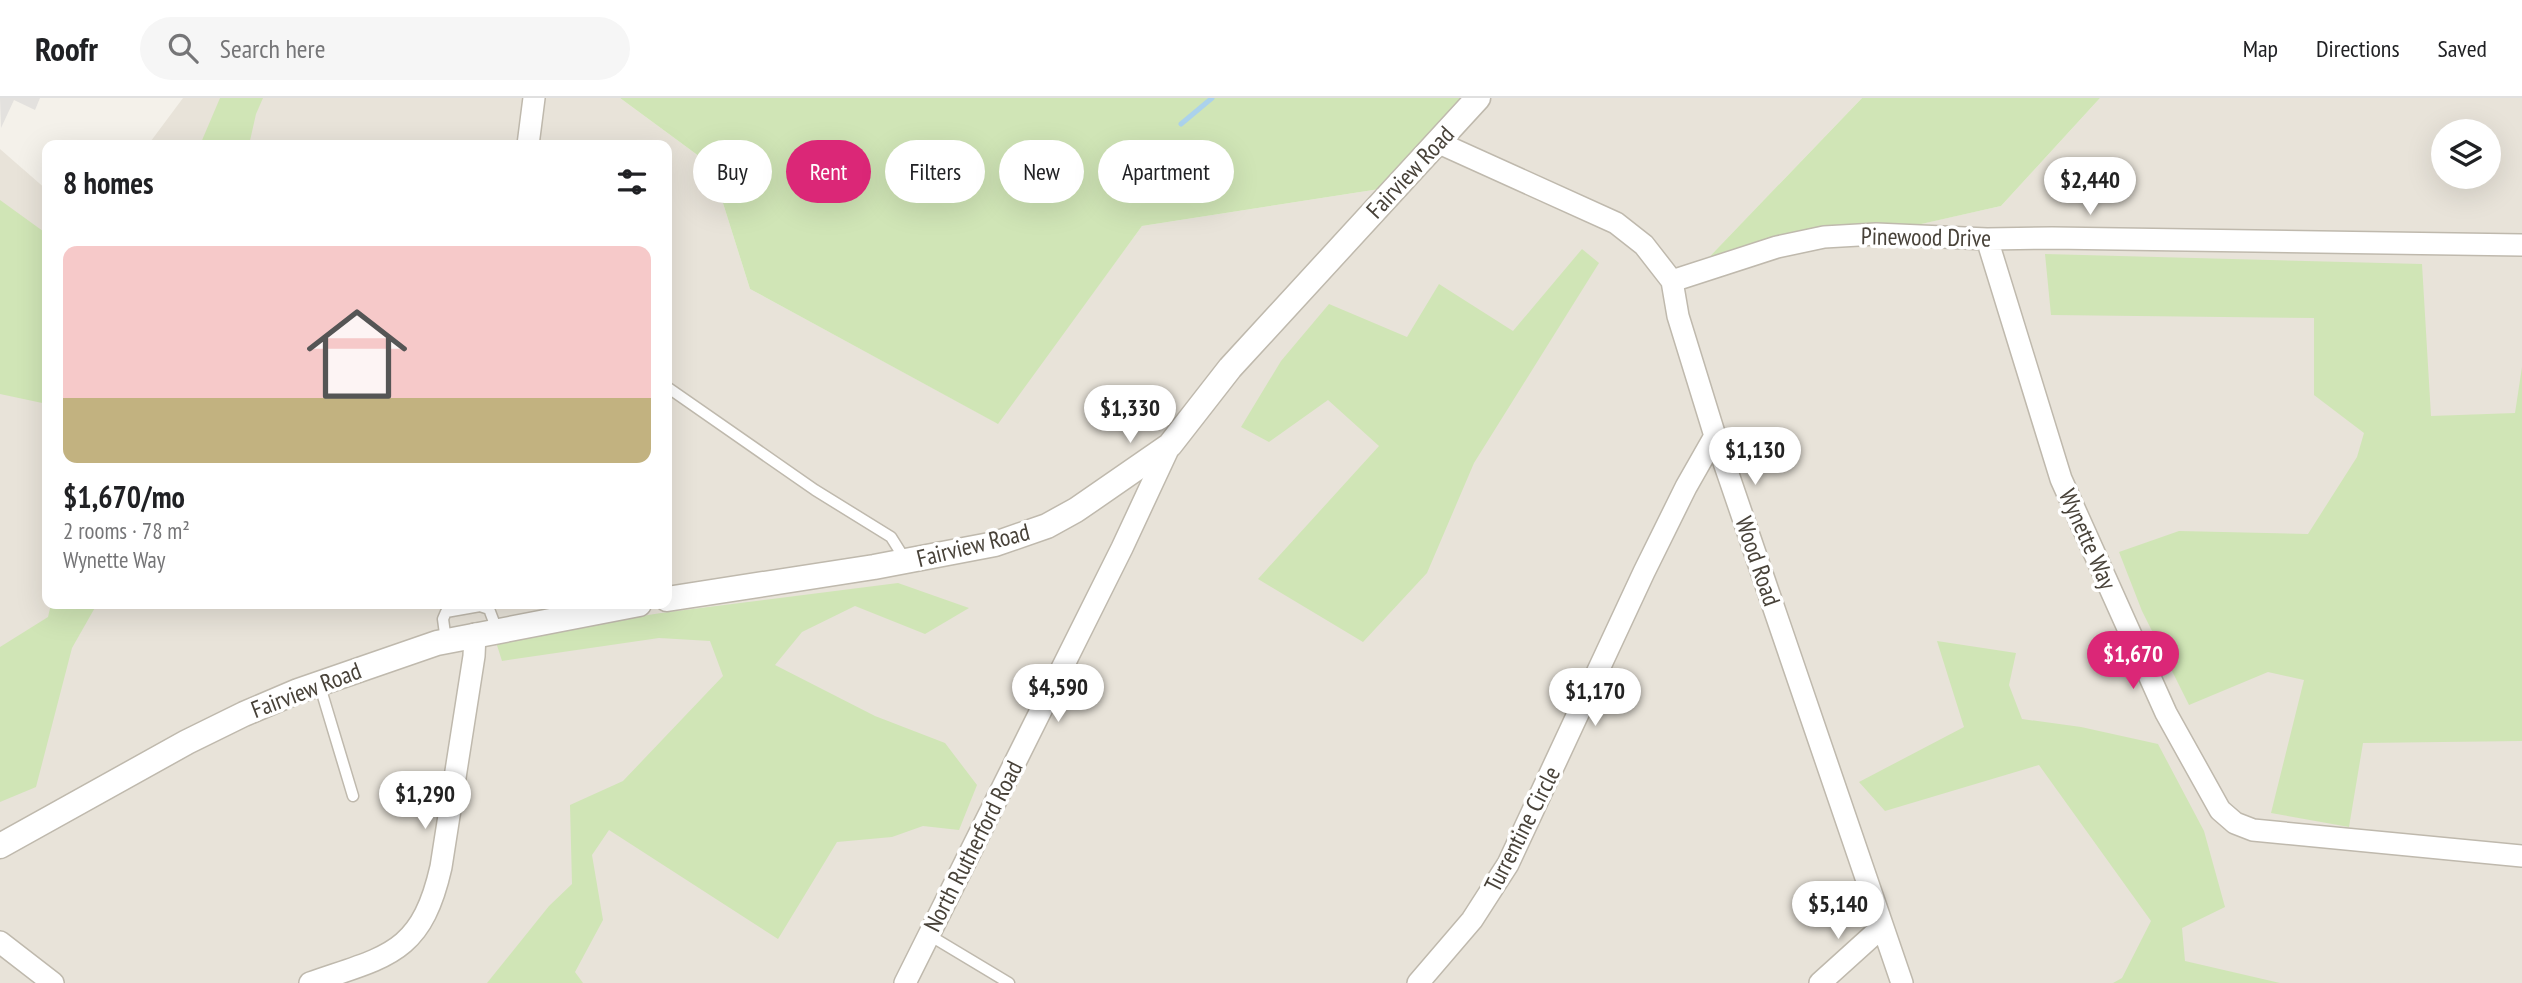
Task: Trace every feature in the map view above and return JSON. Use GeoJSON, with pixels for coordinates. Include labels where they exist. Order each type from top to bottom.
{"type":"FeatureCollection","features":[{"type":"Feature","properties":{"kind":"street"},"geometry":{"type":"LineString","coordinates":[[529,140],[534,98]]}},
{"type":"Feature","properties":{"kind":"street","name":"Fairview Road"},"geometry":{"type":"LineString","coordinates":[[672,598],[995,544],[1047,526],[1076,510],[1170,445],[1230,368],[1478,98]]}},
{"type":"Feature","properties":{"kind":"street","name":"Wood Road"},"geometry":{"type":"LineString","coordinates":[[1437,142],[1616,223],[1644,244],[1672,281],[1678,316],[1715,436],[1902,983]]}},
{"type":"Feature","properties":{"kind":"street","name":"Pinewood Drive"},"geometry":{"type":"LineString","coordinates":[[1672,281],[1777,247],[1824,237],[1876,234],[1987,239],[2522,245]]}},
{"type":"Feature","properties":{"kind":"street","name":"Wynette Way"},"geometry":{"type":"LineString","coordinates":[[1987,239],[2061,479],[2166,713],[2220,810],[2235,823],[2253,831],[2522,856]]}},
{"type":"Feature","properties":{"kind":"street","name":"Turrentine Circle"},"geometry":{"type":"LineString","coordinates":[[1418,983],[1472,920],[1508,864],[1644,572],[1686,487],[1715,436]]}},
{"type":"Feature","properties":{"kind":"street","name":"North Rutherford Road"},"geometry":{"type":"LineString","coordinates":[[905,983],[1122,548],[1170,445]]}},
{"type":"Feature","properties":{"kind":"street","name":"Fairview Road"},"geometry":{"type":"LineString","coordinates":[[0,846],[187,742],[244,714],[319,683],[446,641],[566,610]]}},
{"type":"Feature","properties":{"kind":"street"},"geometry":{"type":"LineString","coordinates":[[310,983],[377,960],[416,932],[427,913],[435,894],[441,867],[474,656],[486,632]]}},
{"type":"Feature","properties":{"kind":"street"},"geometry":{"type":"LineString","coordinates":[[1821,983],[1882,927]]}},
{"type":"Feature","properties":{"kind":"street"},"geometry":{"type":"LineString","coordinates":[[0,942],[53,983]]}},
{"type":"Feature","properties":{"kind":"lane"},"geometry":{"type":"LineString","coordinates":[[672,391],[794,476],[891,537],[906,561]]}},
{"type":"Feature","properties":{"kind":"lane"},"geometry":{"type":"LineString","coordinates":[[319,683],[353,796]]}},
{"type":"Feature","properties":{"kind":"lane"},"geometry":{"type":"LineString","coordinates":[[929,935],[1009,983]]}},
{"type":"Feature","properties":{"kind":"shaded area"},"geometry":{"type":"Polygon","coordinates":[[[0,98],[40,98],[35,110],[14,100],[1,128],[0,98]]]}},
{"type":"Feature","properties":{"kind":"shaded area"},"geometry":{"type":"Polygon","coordinates":[[[183,98],[620,98],[693,152],[693,203],[723,203],[750,289],[997,423],[1142,226],[1386,188],[1471,98],[1862,98],[1692,275],[2001,206],[2100,98],[2522,98],[2522,983],[0,983],[0,149],[42,186],[42,609],[672,609],[672,140],[152,140],[183,98]]]}},
{"type":"Feature","properties":{"kind":"green space"},"geometry":{"type":"Polygon","coordinates":[[[220,98],[263,98],[250,140],[202,140],[220,98]]]}},
{"type":"Feature","properties":{"kind":"green space"},"geometry":{"type":"Polygon","coordinates":[[[620,98],[1471,98],[1386,188],[1142,226],[998,424],[750,289],[723,203],[772,203],[772,140],[693,140],[693,152],[620,98]]]}},
{"type":"Feature","properties":{"kind":"green space"},"geometry":{"type":"Polygon","coordinates":[[[1862,98],[2100,98],[2001,206],[1691,276],[1862,98]]]}},
{"type":"Feature","properties":{"kind":"green space"},"geometry":{"type":"Polygon","coordinates":[[[0,200],[42,230],[42,403],[0,394],[0,200]]]}},
{"type":"Feature","properties":{"kind":"green space"},"geometry":{"type":"Polygon","coordinates":[[[1582,249],[1599,263],[1474,463],[1427,573],[1363,642],[1258,579],[1379,446],[1328,400],[1269,442],[1241,427],[1281,361],[1329,304],[1407,337],[1439,284],[1513,331],[1582,249]]]}},
{"type":"Feature","properties":{"kind":"green space"},"geometry":{"type":"Polygon","coordinates":[[[2045,254],[2422,264],[2431,416],[2515,413],[2522,367],[2522,741],[2363,743],[2349,827],[2271,813],[2304,680],[2268,672],[2189,705],[2142,611],[2119,552],[2179,531],[2308,534],[2357,457],[2364,433],[2314,395],[2314,318],[2051,315],[2045,254]]]}},
{"type":"Feature","properties":{"kind":"green space"},"geometry":{"type":"Polygon","coordinates":[[[898,583],[969,608],[925,634],[855,606],[802,632],[775,665],[875,716],[945,743],[977,785],[959,830],[923,826],[892,837],[837,842],[778,939],[609,830],[592,855],[603,920],[575,972],[583,983],[487,983],[549,906],[572,884],[570,805],[623,781],[723,676],[710,641],[659,638],[502,661],[495,639],[661,613],[898,583]]]}},
{"type":"Feature","properties":{"kind":"green space"},"geometry":{"type":"Polygon","coordinates":[[[50,609],[94,609],[72,648],[36,787],[0,802],[0,647],[48,617],[50,609]]]}},
{"type":"Feature","properties":{"kind":"green space"},"geometry":{"type":"Polygon","coordinates":[[[1937,641],[2016,653],[2009,685],[2022,719],[2081,727],[2158,744],[2204,831],[2225,907],[2182,928],[2185,961],[2280,983],[2113,983],[2122,978],[2151,921],[2039,765],[1885,811],[1859,782],[1964,727],[1937,641]]]}},
{"type":"Feature","properties":{"kind":"waterway"},"geometry":{"type":"LineString","coordinates":[[1181,124],[1212,98]]}}]}
